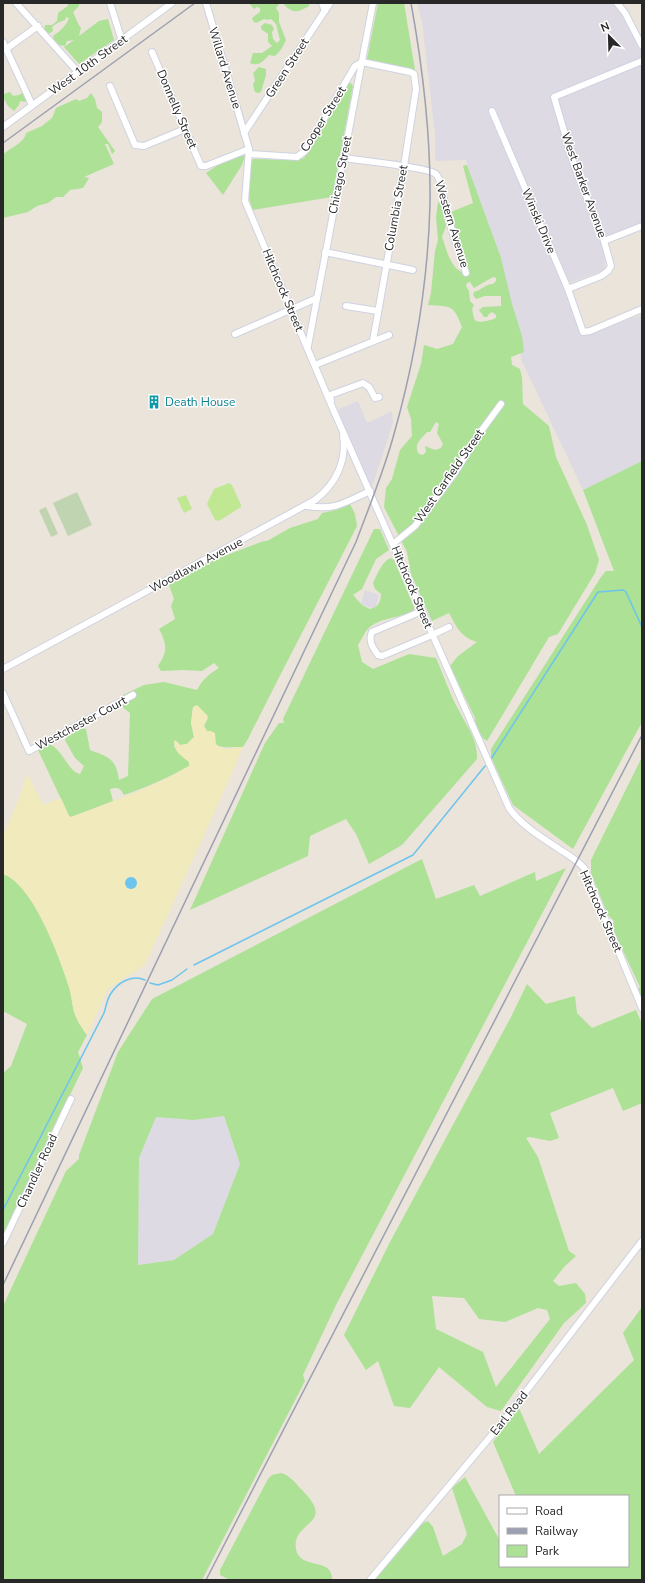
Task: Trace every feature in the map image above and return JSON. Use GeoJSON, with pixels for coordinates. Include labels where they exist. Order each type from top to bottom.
{"type":"FeatureCollection","features":[{"type":"Feature","properties":{"kind":"street"},"geometry":{"type":"LineString","coordinates":[[16,3],[78,72]]}},
{"type":"Feature","properties":{"kind":"street"},"geometry":{"type":"LineString","coordinates":[[110,3],[122,41]]}},
{"type":"Feature","properties":{"kind":"street","name":"West 10th Street"},"geometry":{"type":"LineString","coordinates":[[3,127],[172,3]]}},
{"type":"Feature","properties":{"kind":"street","name":"Willard Avenue"},"geometry":{"type":"LineString","coordinates":[[206,3],[244,133]]}},
{"type":"Feature","properties":{"kind":"street"},"geometry":{"type":"LineString","coordinates":[[322,3],[325,11]]}},
{"type":"Feature","properties":{"kind":"street","name":"Green Street"},"geometry":{"type":"LineString","coordinates":[[244,133],[330,3]]}},
{"type":"Feature","properties":{"kind":"street","name":"Chicago Street"},"geometry":{"type":"LineString","coordinates":[[308,346],[373,3]]}},
{"type":"Feature","properties":{"kind":"street"},"geometry":{"type":"LineString","coordinates":[[617,3],[625,13],[642,46]]}},
{"type":"Feature","properties":{"kind":"street"},"geometry":{"type":"LineString","coordinates":[[6,49],[38,26]]}},
{"type":"Feature","properties":{"kind":"street"},"geometry":{"type":"LineString","coordinates":[[3,42],[32,105]]}},
{"type":"Feature","properties":{"kind":"street","name":"Donnelly Street"},"geometry":{"type":"LineString","coordinates":[[152,52],[201,166],[249,152]]}},
{"type":"Feature","properties":{"kind":"street","name":"West Barker Avenue"},"geometry":{"type":"LineString","coordinates":[[568,289],[601,276],[608,271],[611,266],[604,241],[574,165],[554,97],[642,61]]}},
{"type":"Feature","properties":{"kind":"street","name":"Columbia Street"},"geometry":{"type":"LineString","coordinates":[[362,62],[410,72],[414,74],[416,89],[373,341]]}},
{"type":"Feature","properties":{"kind":"street","name":"Cooper Street"},"geometry":{"type":"LineString","coordinates":[[249,152],[297,157],[301,155],[305,151],[355,66],[362,62]]}},
{"type":"Feature","properties":{"kind":"street"},"geometry":{"type":"LineString","coordinates":[[110,86],[135,145],[140,147],[144,146],[185,129]]}},
{"type":"Feature","properties":{"kind":"street","name":"Winski Drive"},"geometry":{"type":"LineString","coordinates":[[492,111],[568,289],[583,332],[590,331],[642,309]]}},
{"type":"Feature","properties":{"kind":"street","name":"Hitchcock Street"},"geometry":{"type":"LineString","coordinates":[[244,133],[249,152],[245,201],[308,346],[333,409],[509,808],[529,829],[577,861],[584,868],[642,1008]]}},
{"type":"Feature","properties":{"kind":"street","name":"Western Avenue"},"geometry":{"type":"LineString","coordinates":[[343,158],[429,170],[436,174],[439,179],[452,231],[466,273]]}},
{"type":"Feature","properties":{"kind":"street"},"geometry":{"type":"LineString","coordinates":[[604,241],[642,226]]}},
{"type":"Feature","properties":{"kind":"street"},"geometry":{"type":"LineString","coordinates":[[325,252],[413,270]]}},
{"type":"Feature","properties":{"kind":"street"},"geometry":{"type":"LineString","coordinates":[[235,334],[317,298]]}},
{"type":"Feature","properties":{"kind":"street"},"geometry":{"type":"LineString","coordinates":[[346,306],[378,311]]}},
{"type":"Feature","properties":{"kind":"street"},"geometry":{"type":"LineString","coordinates":[[315,365],[389,335]]}},
{"type":"Feature","properties":{"kind":"street"},"geometry":{"type":"LineString","coordinates":[[333,409],[330,394],[363,383],[369,387],[375,398],[379,397]]}},
{"type":"Feature","properties":{"kind":"street","name":"West Garfield Street"},"geometry":{"type":"LineString","coordinates":[[393,544],[412,530],[454,474],[479,434],[501,404]]}},
{"type":"Feature","properties":{"kind":"street","name":"Woodlawn Avenue"},"geometry":{"type":"LineString","coordinates":[[3,669],[307,506],[326,491],[337,476],[342,464],[344,451],[342,427]]}},
{"type":"Feature","properties":{"kind":"street"},"geometry":{"type":"LineString","coordinates":[[307,506],[323,508],[332,507],[370,491]]}},
{"type":"Feature","properties":{"kind":"street"},"geometry":{"type":"LineString","coordinates":[[422,611],[374,631],[371,635],[370,642],[378,655],[382,656],[432,636],[448,627]]}},
{"type":"Feature","properties":{"kind":"street","name":"Westchester Court"},"geometry":{"type":"LineString","coordinates":[[3,693],[29,751],[133,695]]}},
{"type":"Feature","properties":{"kind":"street","name":"Chandler Road"},"geometry":{"type":"LineString","coordinates":[[3,1243],[71,1099]]}},
{"type":"Feature","properties":{"kind":"street","name":"Earl Road"},"geometry":{"type":"LineString","coordinates":[[370,1580],[501,1424],[642,1242]]}},
{"type":"Feature","properties":{"kind":"shaded area"},"geometry":{"type":"Polygon","coordinates":[[[417,3],[612,3],[629,25],[642,53],[642,223],[601,240],[605,261],[604,270],[569,283],[566,289],[582,336],[642,315],[642,461],[583,490],[521,359],[518,328],[466,160],[435,161],[435,134],[422,22],[417,3]]]}},
{"type":"Feature","properties":{"kind":"shaded area"},"geometry":{"type":"Polygon","coordinates":[[[358,401],[367,423],[392,411],[393,423],[372,487],[337,410],[358,401]]]}},
{"type":"Feature","properties":{"kind":"shaded area"},"geometry":{"type":"Polygon","coordinates":[[[365,590],[379,595],[375,609],[361,604],[365,590]]]}},
{"type":"Feature","properties":{"kind":"shaded area"},"geometry":{"type":"Polygon","coordinates":[[[224,1116],[240,1164],[213,1234],[174,1260],[138,1265],[139,1158],[156,1117],[194,1120],[224,1116]]]}},
{"type":"Feature","properties":{"kind":"green space"},"geometry":{"type":"Polygon","coordinates":[[[67,3],[79,3],[79,6],[73,12],[81,28],[79,36],[99,21],[108,19],[114,40],[79,64],[64,47],[74,40],[67,41],[65,46],[59,45],[54,41],[53,36],[65,26],[69,18],[66,17],[65,20],[52,27],[53,31],[48,34],[44,31],[45,25],[52,25],[57,21],[58,13],[68,6],[67,3]]]}},
{"type":"Feature","properties":{"kind":"green space"},"geometry":{"type":"Polygon","coordinates":[[[249,3],[280,3],[276,8],[279,13],[279,22],[286,40],[276,55],[269,55],[258,64],[250,63],[253,53],[262,53],[272,46],[268,42],[268,34],[261,29],[261,26],[265,23],[272,25],[274,29],[272,32],[273,39],[277,43],[280,40],[276,24],[271,19],[264,19],[256,23],[253,21],[252,18],[260,12],[260,8],[257,7],[254,9],[249,3]]]}},
{"type":"Feature","properties":{"kind":"green space"},"geometry":{"type":"Polygon","coordinates":[[[283,3],[309,3],[309,6],[298,11],[292,11],[283,3]]]}},
{"type":"Feature","properties":{"kind":"green space"},"geometry":{"type":"Polygon","coordinates":[[[378,3],[404,3],[415,70],[367,59],[378,3]]]}},
{"type":"Feature","properties":{"kind":"green space"},"geometry":{"type":"Polygon","coordinates":[[[259,67],[266,69],[266,75],[261,92],[258,93],[255,92],[253,85],[255,80],[253,73],[259,67]]]}},
{"type":"Feature","properties":{"kind":"green space"},"geometry":{"type":"Polygon","coordinates":[[[351,83],[353,86],[332,197],[253,210],[249,198],[248,184],[253,159],[298,160],[304,158],[348,84],[351,83]]]}},
{"type":"Feature","properties":{"kind":"green space"},"geometry":{"type":"Polygon","coordinates":[[[3,92],[4,94],[10,92],[13,96],[22,93],[27,99],[25,102],[20,101],[19,105],[14,111],[3,99],[3,92]]]}},
{"type":"Feature","properties":{"kind":"green space"},"geometry":{"type":"Polygon","coordinates":[[[91,93],[95,99],[97,108],[102,112],[102,122],[98,127],[115,151],[112,154],[108,144],[105,144],[114,164],[84,177],[89,178],[83,188],[70,190],[63,197],[56,197],[48,203],[37,206],[28,212],[3,218],[3,155],[20,143],[25,137],[26,133],[42,126],[52,118],[56,108],[76,99],[79,101],[87,98],[91,93]]]}},
{"type":"Feature","properties":{"kind":"green space"},"geometry":{"type":"Polygon","coordinates":[[[243,154],[245,156],[242,165],[223,195],[206,173],[221,163],[243,154]]]}},
{"type":"Feature","properties":{"kind":"green space"},"geometry":{"type":"Polygon","coordinates":[[[467,165],[501,258],[512,304],[522,336],[524,352],[511,357],[512,365],[520,369],[522,378],[523,404],[549,426],[556,457],[587,525],[599,560],[595,573],[558,634],[549,637],[487,741],[478,731],[475,718],[450,666],[458,656],[477,642],[463,635],[449,613],[432,621],[411,574],[407,552],[384,507],[386,488],[392,479],[400,450],[412,436],[411,419],[407,407],[421,364],[424,345],[437,349],[453,344],[462,327],[454,310],[451,308],[428,305],[431,293],[435,251],[438,240],[436,217],[438,202],[443,206],[446,226],[442,237],[449,257],[458,270],[463,273],[467,271],[451,212],[473,203],[463,166],[467,165]],[[493,277],[474,288],[470,282],[467,283],[466,286],[469,291],[470,301],[474,305],[472,309],[475,320],[479,322],[496,318],[496,315],[492,312],[487,317],[484,317],[479,310],[483,307],[501,306],[501,296],[485,296],[476,299],[473,295],[474,292],[493,284],[496,281],[496,278],[493,277]],[[436,422],[430,432],[427,432],[418,443],[417,451],[419,454],[423,455],[426,452],[425,446],[435,450],[441,448],[443,444],[437,433],[439,424],[436,422]]]}},
{"type":"Feature","properties":{"kind":"green space"},"geometry":{"type":"Polygon","coordinates":[[[642,461],[642,722],[573,849],[513,805],[491,756],[491,749],[601,577],[606,571],[614,571],[583,490],[642,461]]]}},
{"type":"Feature","properties":{"kind":"green space"},"geometry":{"type":"Polygon","coordinates":[[[229,483],[232,485],[241,507],[219,521],[215,520],[207,504],[214,489],[229,483]]]}},
{"type":"Feature","properties":{"kind":"green space"},"geometry":{"type":"Polygon","coordinates":[[[77,492],[92,525],[68,536],[53,503],[77,492]]]}},
{"type":"Feature","properties":{"kind":"green space"},"geometry":{"type":"Polygon","coordinates":[[[186,495],[192,509],[184,513],[177,498],[186,495]]]}},
{"type":"Feature","properties":{"kind":"green space"},"geometry":{"type":"Polygon","coordinates":[[[350,504],[355,514],[357,526],[243,747],[222,747],[216,744],[204,726],[208,718],[193,707],[191,723],[194,737],[187,744],[180,745],[177,741],[174,746],[178,753],[190,762],[189,766],[157,782],[124,795],[118,789],[110,789],[113,801],[71,817],[69,816],[38,750],[47,743],[57,749],[71,768],[80,774],[84,766],[75,758],[65,740],[74,731],[86,729],[90,750],[110,759],[116,767],[119,780],[128,776],[130,713],[121,706],[123,695],[144,685],[164,682],[197,690],[206,678],[219,668],[214,663],[202,671],[161,671],[158,666],[164,656],[165,643],[159,629],[175,619],[171,606],[174,599],[169,585],[191,571],[215,560],[267,541],[290,528],[318,519],[322,513],[336,510],[350,504]]]}},
{"type":"Feature","properties":{"kind":"green space"},"geometry":{"type":"Polygon","coordinates":[[[46,507],[58,534],[51,537],[39,510],[46,507]]]}},
{"type":"Feature","properties":{"kind":"green space"},"geometry":{"type":"Polygon","coordinates":[[[374,529],[380,529],[389,550],[376,559],[362,589],[353,595],[362,605],[370,609],[377,605],[380,602],[381,594],[375,589],[373,583],[382,565],[391,558],[394,560],[414,607],[414,611],[381,621],[369,627],[358,645],[362,662],[373,669],[409,654],[436,658],[454,701],[468,726],[476,745],[477,759],[402,845],[369,864],[356,834],[346,819],[310,836],[308,856],[190,910],[265,743],[279,723],[284,723],[283,719],[374,529]]]}},
{"type":"Feature","properties":{"kind":"green space"},"geometry":{"type":"Polygon","coordinates":[[[642,757],[642,999],[638,989],[640,987],[612,927],[614,921],[608,915],[591,873],[591,860],[642,757]]]}},
{"type":"Feature","properties":{"kind":"green space"},"geometry":{"type":"Polygon","coordinates":[[[422,859],[436,899],[474,885],[480,896],[535,872],[536,881],[566,868],[336,1305],[303,1375],[305,1381],[202,1580],[3,1580],[3,1306],[66,1171],[79,1159],[79,1155],[118,1052],[152,999],[422,859]],[[224,1116],[194,1120],[156,1117],[139,1158],[138,1265],[174,1260],[213,1234],[240,1164],[224,1116]]]}},
{"type":"Feature","properties":{"kind":"green space"},"geometry":{"type":"Polygon","coordinates":[[[3,874],[14,881],[25,892],[44,923],[65,974],[76,1017],[87,1035],[78,1052],[83,1068],[3,1235],[3,1073],[11,1066],[27,1024],[3,1011],[3,874]]]}},
{"type":"Feature","properties":{"kind":"green space"},"geometry":{"type":"Polygon","coordinates":[[[527,984],[546,1004],[575,996],[577,1013],[592,1028],[636,1010],[642,1024],[642,1103],[623,1111],[613,1088],[550,1113],[559,1138],[550,1141],[530,1137],[526,1138],[538,1157],[569,1251],[576,1256],[564,1267],[553,1281],[559,1286],[576,1283],[585,1294],[586,1303],[564,1323],[501,1411],[487,1407],[439,1367],[410,1408],[394,1406],[378,1361],[366,1370],[344,1335],[389,1244],[511,1017],[527,984]],[[432,1296],[436,1329],[483,1352],[496,1387],[550,1319],[547,1310],[538,1308],[505,1322],[479,1319],[464,1298],[432,1296]]]}},
{"type":"Feature","properties":{"kind":"green space"},"geometry":{"type":"Polygon","coordinates":[[[642,1307],[642,1580],[375,1580],[423,1523],[428,1521],[433,1527],[443,1556],[462,1544],[467,1534],[452,1488],[465,1477],[499,1539],[499,1567],[629,1567],[629,1495],[516,1495],[493,1442],[519,1408],[539,1454],[634,1360],[623,1333],[642,1307]]]}},
{"type":"Feature","properties":{"kind":"green space"},"geometry":{"type":"Polygon","coordinates":[[[281,1473],[295,1483],[312,1502],[316,1510],[315,1517],[300,1533],[296,1540],[296,1549],[299,1556],[303,1560],[322,1565],[327,1568],[331,1573],[332,1580],[230,1580],[220,1575],[220,1570],[268,1479],[272,1475],[281,1473]]]}},
{"type":"Feature","properties":{"kind":"sand"},"geometry":{"type":"Polygon","coordinates":[[[197,705],[208,716],[204,726],[207,731],[215,733],[216,745],[224,749],[243,747],[145,965],[108,989],[87,1035],[76,1017],[65,974],[44,923],[25,892],[14,881],[3,874],[3,836],[19,798],[27,774],[43,805],[61,798],[69,816],[71,817],[146,788],[189,766],[189,762],[175,747],[174,740],[180,745],[187,744],[194,737],[191,723],[193,707],[197,705]]]}},
{"type":"Feature","properties":{"kind":"water"},"geometry":{"type":"Polygon","coordinates":[[[129,877],[133,877],[137,883],[133,889],[129,889],[125,885],[125,881],[129,877]]]}},
{"type":"Feature","properties":{"kind":"waterway"},"geometry":{"type":"LineString","coordinates":[[491,759],[598,592],[623,590],[626,592],[642,627]]}},
{"type":"Feature","properties":{"kind":"waterway"},"geometry":{"type":"LineString","coordinates":[[194,965],[413,855],[485,766]]}},
{"type":"Feature","properties":{"kind":"waterway"},"geometry":{"type":"LineString","coordinates":[[150,983],[158,985],[172,980],[187,969]]}},
{"type":"Feature","properties":{"kind":"waterway"},"geometry":{"type":"LineString","coordinates":[[3,1210],[104,1013],[110,995],[120,983],[135,978],[145,980]]}},
{"type":"Feature","properties":{"kind":"railway"},"geometry":{"type":"LineString","coordinates":[[3,143],[195,3]]}},
{"type":"Feature","properties":{"kind":"railway"},"geometry":{"type":"LineString","coordinates":[[3,1285],[356,542],[386,462],[414,349],[423,291],[429,233],[430,179],[428,128],[423,78],[411,3]]}},
{"type":"Feature","properties":{"kind":"railway"},"geometry":{"type":"LineString","coordinates":[[206,1580],[642,735]]}},
{"type":"Feature","properties":{"kind":"place","name":"Death House"},"geometry":{"type":"Point","coordinates":[154,402]}}]}
